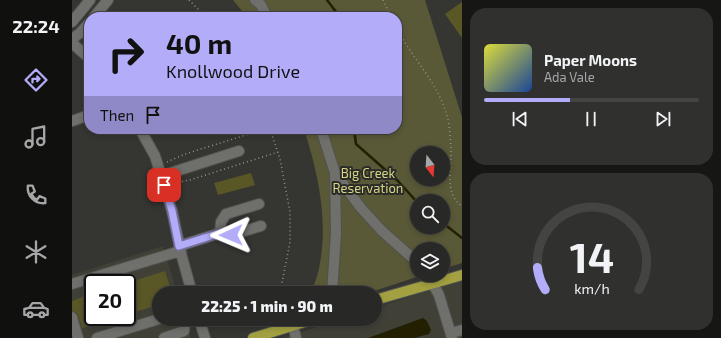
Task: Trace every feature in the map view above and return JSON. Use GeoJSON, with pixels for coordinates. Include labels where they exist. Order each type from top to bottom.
{"type":"FeatureCollection","features":[{"type":"Feature","properties":{"kind":"main road"},"geometry":{"type":"LineString","coordinates":[[450,276],[462,275]]}},
{"type":"Feature","properties":{"kind":"main road"},"geometry":{"type":"LineString","coordinates":[[382,297],[422,282]]}},
{"type":"Feature","properties":{"kind":"main road"},"geometry":{"type":"LineString","coordinates":[[253,338],[290,326]]}},
{"type":"Feature","properties":{"kind":"street"},"geometry":{"type":"LineString","coordinates":[[72,22],[90,0]]}},
{"type":"Feature","properties":{"kind":"street"},"geometry":{"type":"LineString","coordinates":[[255,0],[265,12]]}},
{"type":"Feature","properties":{"kind":"street"},"geometry":{"type":"LineString","coordinates":[[97,12],[105,1]]}},
{"type":"Feature","properties":{"kind":"street"},"geometry":{"type":"LineString","coordinates":[[72,39],[84,29]]}},
{"type":"Feature","properties":{"kind":"street"},"geometry":{"type":"LineString","coordinates":[[72,43],[84,54]]}},
{"type":"Feature","properties":{"kind":"street"},"geometry":{"type":"LineString","coordinates":[[72,121],[84,117]]}},
{"type":"Feature","properties":{"kind":"street"},"geometry":{"type":"LineString","coordinates":[[143,134],[155,156],[172,211],[190,286]]}},
{"type":"Feature","properties":{"kind":"street"},"geometry":{"type":"LineString","coordinates":[[323,134],[335,172],[336,233],[332,286]]}},
{"type":"Feature","properties":{"kind":"street"},"geometry":{"type":"LineString","coordinates":[[161,176],[239,151]]}},
{"type":"Feature","properties":{"kind":"street"},"geometry":{"type":"LineString","coordinates":[[335,172],[361,208],[382,231],[410,256]]}},
{"type":"Feature","properties":{"kind":"street"},"geometry":{"type":"LineString","coordinates":[[220,233],[222,222],[226,214],[258,204]]}},
{"type":"Feature","properties":{"kind":"street"},"geometry":{"type":"LineString","coordinates":[[72,284],[220,233],[231,235],[261,226]]}},
{"type":"Feature","properties":{"kind":"street"},"geometry":{"type":"LineString","coordinates":[[432,282],[439,296],[451,335],[462,330]]}},
{"type":"Feature","properties":{"kind":"street"},"geometry":{"type":"LineString","coordinates":[[72,317],[78,338]]}},
{"type":"Feature","properties":{"kind":"street"},"geometry":{"type":"LineString","coordinates":[[97,338],[152,321]]}},
{"type":"Feature","properties":{"kind":"street"},"geometry":{"type":"LineString","coordinates":[[164,338],[184,331],[185,326]]}},
{"type":"Feature","properties":{"kind":"street"},"geometry":{"type":"LineString","coordinates":[[201,326],[205,338]]}},
{"type":"Feature","properties":{"kind":"street"},"geometry":{"type":"LineString","coordinates":[[293,326],[296,338]]}},
{"type":"Feature","properties":{"kind":"path"},"geometry":{"type":"LineString","coordinates":[[189,0],[201,12]]}},
{"type":"Feature","properties":{"kind":"path"},"geometry":{"type":"LineString","coordinates":[[383,0],[389,12]]}},
{"type":"Feature","properties":{"kind":"path"},"geometry":{"type":"LineString","coordinates":[[402,36],[426,72],[441,99],[446,112],[451,155],[450,183],[455,198],[462,206]]}},
{"type":"Feature","properties":{"kind":"path"},"geometry":{"type":"LineString","coordinates":[[167,162],[185,154],[249,134]]}},
{"type":"Feature","properties":{"kind":"path"},"geometry":{"type":"LineString","coordinates":[[272,134],[278,152],[290,212],[290,242],[281,286]]}},
{"type":"Feature","properties":{"kind":"path"},"geometry":{"type":"LineString","coordinates":[[174,183],[190,180],[278,152]]}},
{"type":"Feature","properties":{"kind":"shaded area"},"geometry":{"type":"Polygon","coordinates":[[[163,246],[175,286],[152,286],[152,326],[187,326],[191,338],[72,338],[72,275],[163,246]]]}},
{"type":"Feature","properties":{"kind":"shaded area"},"geometry":{"type":"Polygon","coordinates":[[[462,280],[462,338],[282,338],[320,326],[382,326],[382,306],[462,280]]]}},
{"type":"Feature","properties":{"kind":"shaded area"},"geometry":{"type":"Polygon","coordinates":[[[423,318],[427,321],[431,330],[429,334],[414,338],[368,338],[423,318]]]}},
{"type":"Feature","properties":{"kind":"green space","name":"Big Creek Reservation"},"geometry":{"type":"Polygon","coordinates":[[[233,0],[425,0],[462,117],[462,263],[450,267],[450,242],[410,242],[410,279],[382,288],[382,286],[313,286],[317,278],[319,268],[323,233],[318,180],[305,134],[402,134],[402,12],[243,12],[233,0]]]}},
{"type":"Feature","properties":{"kind":"building"},"geometry":{"type":"Polygon","coordinates":[[[462,2],[462,38],[445,14],[462,2]]]}},
{"type":"Feature","properties":{"kind":"building"},"geometry":{"type":"Polygon","coordinates":[[[251,173],[255,185],[218,195],[214,183],[251,173]]]}},
{"type":"Feature","properties":{"kind":"building"},"geometry":{"type":"Polygon","coordinates":[[[165,271],[170,286],[152,286],[152,307],[136,311],[136,280],[165,271]]]}},
{"type":"Feature","properties":{"kind":"building"},"geometry":{"type":"Polygon","coordinates":[[[84,296],[84,326],[89,326],[82,328],[78,315],[76,312],[72,311],[72,301],[84,296]]]}},
{"type":"Feature","properties":{"kind":"waterway"},"geometry":{"type":"LineString","coordinates":[[327,0],[336,12]]}},
{"type":"Feature","properties":{"kind":"waterway"},"geometry":{"type":"LineString","coordinates":[[355,134],[356,144],[398,181],[410,194]]}},
{"type":"Feature","properties":{"kind":"waterway"},"geometry":{"type":"LineString","coordinates":[[450,229],[462,238]]}},
{"type":"Feature","properties":{"kind":"route"},"geometry":{"type":"LineString","coordinates":[[164,185],[172,211],[179,246],[220,233],[231,235]]}}]}
